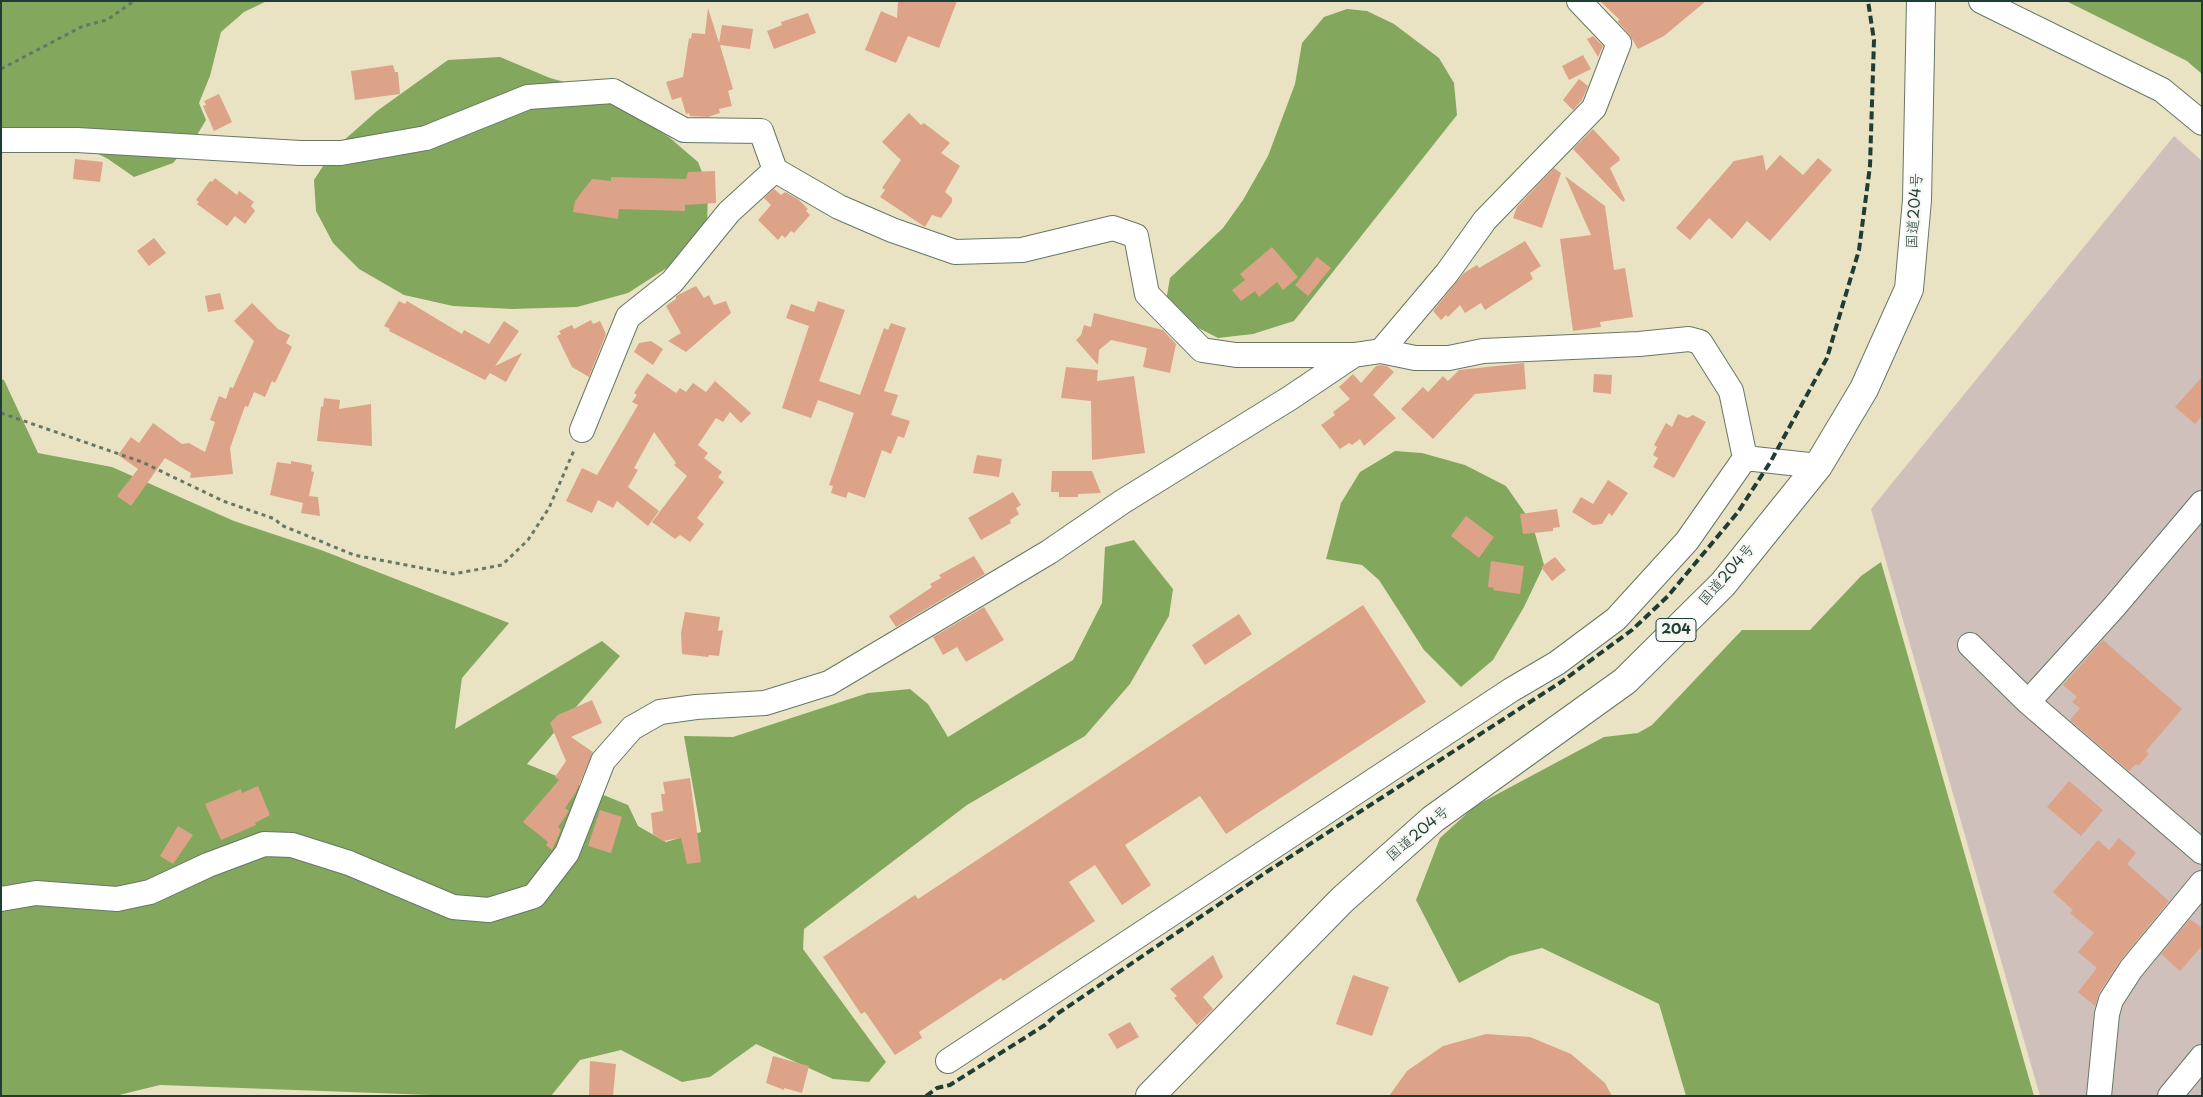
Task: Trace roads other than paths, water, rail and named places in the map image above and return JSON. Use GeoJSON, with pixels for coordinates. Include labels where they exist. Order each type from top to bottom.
{"type":"FeatureCollection","features":[{"type":"Feature","properties":{"kind":"highway","name":"国道204号"},"geometry":{"type":"LineString","coordinates":[[1150,1096],[1342,900],[1433,819],[1625,681],[1723,584],[1818,466],[1864,389],[1909,289],[1917,200],[1921,1]]}},
{"type":"Feature","properties":{"kind":"street"},"geometry":{"type":"LineString","coordinates":[[1382,351],[1447,272],[1484,220],[1594,108],[1619,43],[1579,1]]}},
{"type":"Feature","properties":{"kind":"street"},"geometry":{"type":"LineString","coordinates":[[1981,1],[2162,90],[2202,123]]}},
{"type":"Feature","properties":{"kind":"street"},"geometry":{"type":"LineString","coordinates":[[1,140],[78,140],[300,153],[340,153],[426,138],[528,97],[613,91],[684,130],[761,131],[775,170],[839,207],[892,230],[955,252],[1022,250],[1113,228],[1136,236],[1147,294],[1202,350],[1236,355],[1354,355],[1382,351],[1415,358],[1449,358],[1483,351],[1639,344],[1689,339],[1700,342],[1730,391],[1745,458],[1687,541],[1616,619],[1557,663],[1510,690],[948,1061]]}},
{"type":"Feature","properties":{"kind":"street"},"geometry":{"type":"LineString","coordinates":[[582,430],[628,317],[672,282],[729,212],[775,170]]}},
{"type":"Feature","properties":{"kind":"street"},"geometry":{"type":"LineString","coordinates":[[1,899],[36,893],[117,899],[150,892],[208,865],[264,844],[292,845],[349,863],[452,907],[489,910],[534,896],[567,852],[603,761],[632,728],[660,712],[696,707],[765,703],[829,683],[1049,552],[1122,502],[1290,398],[1354,355]]}},
{"type":"Feature","properties":{"kind":"street"},"geometry":{"type":"LineString","coordinates":[[1745,458],[1818,466]]}},
{"type":"Feature","properties":{"kind":"street"},"geometry":{"type":"LineString","coordinates":[[2028,702],[2114,607],[2202,503]]}},
{"type":"Feature","properties":{"kind":"street"},"geometry":{"type":"LineString","coordinates":[[1970,645],[2028,702],[2202,852]]}},
{"type":"Feature","properties":{"kind":"street"},"geometry":{"type":"LineString","coordinates":[[2099,1096],[2107,1014],[2112,1000],[2131,969],[2202,883]]}},
{"type":"Feature","properties":{"kind":"street"},"geometry":{"type":"LineString","coordinates":[[2170,1096],[2202,1057]]}},
{"type":"Feature","properties":{"kind":"railway"},"geometry":{"type":"LineString","coordinates":[[926,1096],[937,1088],[950,1085],[1045,1025],[1057,1014],[1268,871],[1561,682],[1632,630],[1668,596],[1738,512],[1771,461],[1827,358],[1859,250],[1870,166],[1874,40],[1868,1]]}}]}
